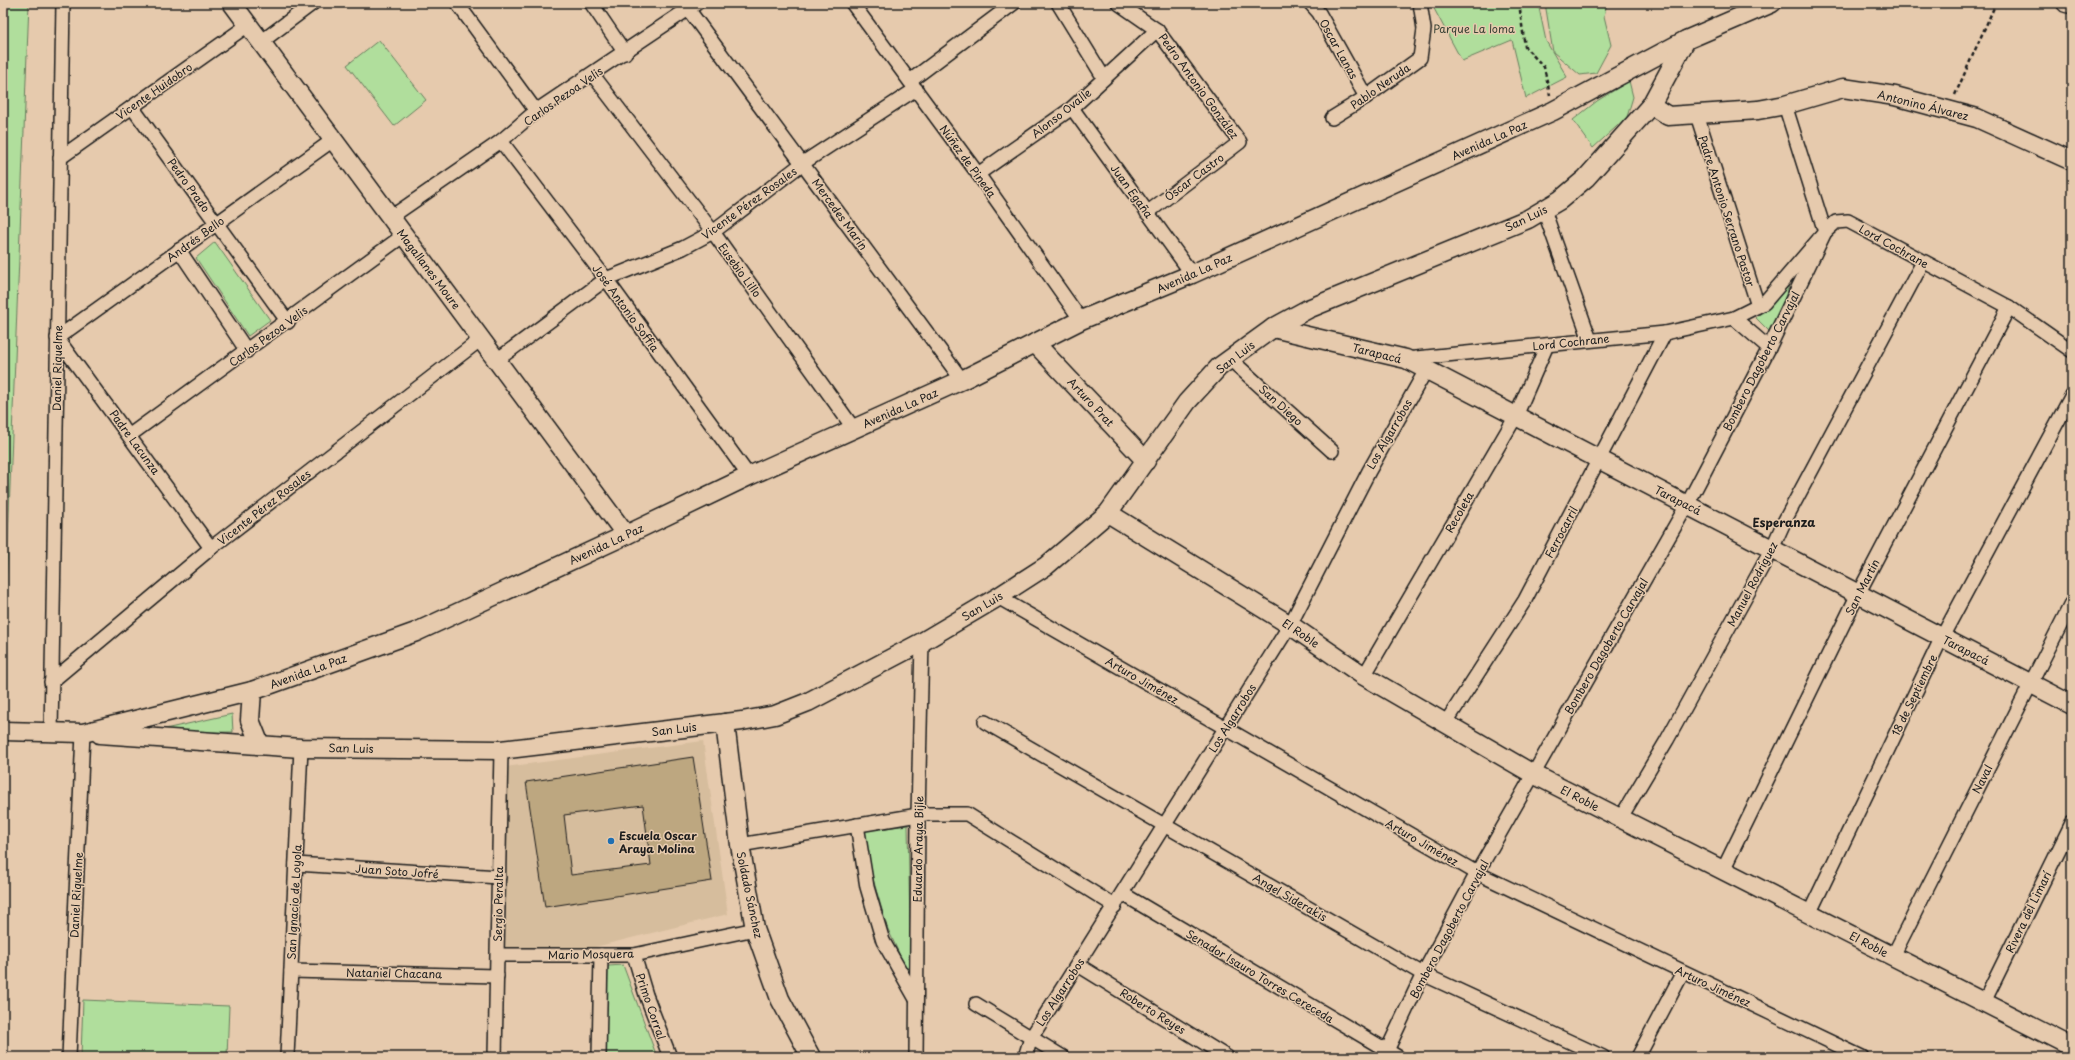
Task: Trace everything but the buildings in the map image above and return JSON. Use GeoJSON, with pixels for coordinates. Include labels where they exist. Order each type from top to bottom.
{"type":"FeatureCollection","features":[{"type":"Feature","properties":{"kind":"street","name":"Daniel Riquelme"},"geometry":{"type":"LineString","coordinates":[[50,734],[63,3]]}},
{"type":"Feature","properties":{"kind":"street","name":"Magallanes Moure"},"geometry":{"type":"LineString","coordinates":[[232,3],[626,535]]}},
{"type":"Feature","properties":{"kind":"street"},"geometry":{"type":"LineString","coordinates":[[261,42],[313,3]]}},
{"type":"Feature","properties":{"kind":"street"},"geometry":{"type":"LineString","coordinates":[[457,3],[536,112]]}},
{"type":"Feature","properties":{"kind":"street"},"geometry":{"type":"LineString","coordinates":[[591,3],[625,53]]}},
{"type":"Feature","properties":{"kind":"street","name":"Núñez de Pineda"},"geometry":{"type":"LineString","coordinates":[[852,3],[978,174],[1081,320]]}},
{"type":"Feature","properties":{"kind":"street","name":"Vicente Pérez Rosales"},"geometry":{"type":"LineString","coordinates":[[497,360],[606,279],[683,248],[713,232],[803,163],[913,85],[1014,3]]}},
{"type":"Feature","properties":{"kind":"street"},"geometry":{"type":"LineString","coordinates":[[1058,3],[1104,78]]}},
{"type":"Feature","properties":{"kind":"street","name":"Pedro Antonio González"},"geometry":{"type":"LineString","coordinates":[[1118,3],[1157,30],[1240,142]]}},
{"type":"Feature","properties":{"kind":"street","name":"Oscar Lanas"},"geometry":{"type":"LineString","coordinates":[[1310,3],[1319,13],[1366,97]]}},
{"type":"Feature","properties":{"kind":"street","name":"Pablo Neruda"},"geometry":{"type":"LineString","coordinates":[[1332,118],[1366,97],[1420,58],[1424,29],[1420,3]]}},
{"type":"Feature","properties":{"kind":"street","name":"Avenida La Paz"},"geometry":{"type":"LineString","coordinates":[[3,731],[50,734],[83,733],[252,691],[416,632],[626,535],[749,476],[962,380],[1081,320],[1192,274],[1552,111],[1686,40],[1772,3]]}},
{"type":"Feature","properties":{"kind":"street"},"geometry":{"type":"LineString","coordinates":[[2066,3],[2072,4]]}},
{"type":"Feature","properties":{"kind":"street","name":"Carlos Pezoa Velis"},"geometry":{"type":"LineString","coordinates":[[391,217],[501,141],[536,112],[693,6]]}},
{"type":"Feature","properties":{"kind":"street","name":"Mercedes Marín"},"geometry":{"type":"LineString","coordinates":[[693,6],[803,163],[962,380]]}},
{"type":"Feature","properties":{"kind":"street","name":"Vicente Huidobro"},"geometry":{"type":"LineString","coordinates":[[60,158],[248,25]]}},
{"type":"Feature","properties":{"kind":"street","name":"Alonso Ovalle"},"geometry":{"type":"LineString","coordinates":[[978,174],[1072,108],[1157,30]]}},
{"type":"Feature","properties":{"kind":"street","name":"San Luis"},"geometry":{"type":"LineString","coordinates":[[83,733],[301,748],[501,750],[725,723],[775,715],[808,702],[922,642],[998,597],[1046,566],[1108,513],[1187,402],[1220,367],[1273,328],[1308,309],[1528,219],[1560,200],[1586,178],[1651,105],[1686,40]]}},
{"type":"Feature","properties":{"kind":"street","name":"Eusebio Lillo"},"geometry":{"type":"LineString","coordinates":[[593,74],[713,232],[854,429]]}},
{"type":"Feature","properties":{"kind":"street","name":"Antonino Álvarez"},"geometry":{"type":"LineString","coordinates":[[1651,105],[1668,116],[1758,110],[1785,105],[1843,88],[1895,96],[1977,118],[2072,161]]}},
{"type":"Feature","properties":{"kind":"street"},"geometry":{"type":"LineString","coordinates":[[1785,105],[1825,232]]}},
{"type":"Feature","properties":{"kind":"street","name":"Pedro Prado"},"geometry":{"type":"LineString","coordinates":[[132,107],[288,322]]}},
{"type":"Feature","properties":{"kind":"street","name":"Juan Egaña"},"geometry":{"type":"LineString","coordinates":[[1072,108],[1192,274]]}},
{"type":"Feature","properties":{"kind":"street","name":"Padre Antonio Serrano Pastor"},"geometry":{"type":"LineString","coordinates":[[1697,115],[1758,306]]}},
{"type":"Feature","properties":{"kind":"street","name":"Andrés Bello"},"geometry":{"type":"LineString","coordinates":[[57,338],[333,140]]}},
{"type":"Feature","properties":{"kind":"street","name":"José Antonio Soffia"},"geometry":{"type":"LineString","coordinates":[[501,141],[606,279],[749,476]]}},
{"type":"Feature","properties":{"kind":"street","name":"Óscar Castro"},"geometry":{"type":"LineString","coordinates":[[1147,213],[1240,142]]}},
{"type":"Feature","properties":{"kind":"street"},"geometry":{"type":"LineString","coordinates":[[1544,210],[1590,340]]}},
{"type":"Feature","properties":{"kind":"street","name":"Lord Cochrane"},"geometry":{"type":"LineString","coordinates":[[1406,359],[1665,333],[1734,318],[1764,303],[1825,232],[1836,222],[1848,221],[2009,307],[2072,351]]}},
{"type":"Feature","properties":{"kind":"street","name":"Bombero Dagoberto Carvajal"},"geometry":{"type":"LineString","coordinates":[[1390,1055],[1423,974],[1477,873],[1687,505],[1769,348],[1825,232]]}},
{"type":"Feature","properties":{"kind":"street","name":"Carlos Pezoa Velis"},"geometry":{"type":"LineString","coordinates":[[130,436],[288,322],[404,235]]}},
{"type":"Feature","properties":{"kind":"street"},"geometry":{"type":"LineString","coordinates":[[179,250],[247,351]]}},
{"type":"Feature","properties":{"kind":"street","name":"Manuel Rodríguez"},"geometry":{"type":"LineString","coordinates":[[1620,819],[1667,740],[1772,549],[1784,522],[1923,262]]}},
{"type":"Feature","properties":{"kind":"street","name":"San Martín"},"geometry":{"type":"LineString","coordinates":[[1723,870],[1858,594],[2009,307]]}},
{"type":"Feature","properties":{"kind":"street"},"geometry":{"type":"LineString","coordinates":[[1734,318],[1769,348]]}},
{"type":"Feature","properties":{"kind":"street","name":"Tarapacá"},"geometry":{"type":"LineString","coordinates":[[1273,328],[1406,359],[2072,705]]}},
{"type":"Feature","properties":{"kind":"street","name":"Ferrocarril"},"geometry":{"type":"LineString","coordinates":[[1445,724],[1525,600],[1665,333]]}},
{"type":"Feature","properties":{"kind":"street","name":"Padre Lacunza"},"geometry":{"type":"LineString","coordinates":[[57,338],[211,548]]}},
{"type":"Feature","properties":{"kind":"street","name":"Vicente Pérez Rosales"},"geometry":{"type":"LineString","coordinates":[[52,682],[211,548],[481,339]]}},
{"type":"Feature","properties":{"kind":"street","name":"Arturo Prat"},"geometry":{"type":"LineString","coordinates":[[1035,343],[1146,461]]}},
{"type":"Feature","properties":{"kind":"street","name":"Recoleta"},"geometry":{"type":"LineString","coordinates":[[1364,676],[1516,416],[1547,345]]}},
{"type":"Feature","properties":{"kind":"street","name":"San Diego"},"geometry":{"type":"LineString","coordinates":[[1230,359],[1332,451]]}},
{"type":"Feature","properties":{"kind":"street","name":"Los Algarrobos"},"geometry":{"type":"LineString","coordinates":[[1024,1057],[1031,1038],[1123,894],[1164,824],[1226,729],[1290,625],[1369,470],[1426,370]]}},
{"type":"Feature","properties":{"kind":"street","name":"18 de Septiembre"},"geometry":{"type":"LineString","coordinates":[[1809,914],[1942,637],[2072,395]]}},
{"type":"Feature","properties":{"kind":"street","name":"El Roble"},"geometry":{"type":"LineString","coordinates":[[1108,513],[1290,625],[1364,676],[1533,774],[2072,1047]]}},
{"type":"Feature","properties":{"kind":"street","name":"Arturo Jiménez"},"geometry":{"type":"LineString","coordinates":[[998,597],[1477,873],[1862,1057]]}},
{"type":"Feature","properties":{"kind":"street","name":"Naval"},"geometry":{"type":"LineString","coordinates":[[1893,956],[2072,602]]}},
{"type":"Feature","properties":{"kind":"street","name":"Eduardo Araya Bijle"},"geometry":{"type":"LineString","coordinates":[[916,1057],[918,815],[922,642]]}},
{"type":"Feature","properties":{"kind":"street"},"geometry":{"type":"LineString","coordinates":[[252,691],[250,720],[260,745]]}},
{"type":"Feature","properties":{"kind":"street","name":"Angel Siderakis"},"geometry":{"type":"LineString","coordinates":[[985,722],[1423,974],[1603,1057]]}},
{"type":"Feature","properties":{"kind":"street","name":"Soldado Sánchez"},"geometry":{"type":"LineString","coordinates":[[725,723],[740,845],[755,929],[780,999],[811,1057]]}},
{"type":"Feature","properties":{"kind":"street","name":"Daniel Riquelme"},"geometry":{"type":"LineString","coordinates":[[69,1057],[83,733]]}},
{"type":"Feature","properties":{"kind":"street","name":"San Ignacio de Loyola"},"geometry":{"type":"LineString","coordinates":[[287,1057],[301,748]]}},
{"type":"Feature","properties":{"kind":"street","name":"Sergio Peralta"},"geometry":{"type":"LineString","coordinates":[[495,1057],[501,750]]}},
{"type":"Feature","properties":{"kind":"street"},"geometry":{"type":"LineString","coordinates":[[740,845],[918,815],[967,814],[1115,906]]}},
{"type":"Feature","properties":{"kind":"street","name":"Rivera del Limarí"},"geometry":{"type":"LineString","coordinates":[[1984,1002],[2072,823]]}},
{"type":"Feature","properties":{"kind":"street"},"geometry":{"type":"LineString","coordinates":[[856,825],[867,887],[883,941],[916,1001]]}},
{"type":"Feature","properties":{"kind":"street","name":"Juan Soto Jofré"},"geometry":{"type":"LineString","coordinates":[[296,864],[499,877]]}},
{"type":"Feature","properties":{"kind":"street","name":"Senador Isauro Torres Cereceda"},"geometry":{"type":"LineString","coordinates":[[1123,894],[1390,1055]]}},
{"type":"Feature","properties":{"kind":"street","name":"Mario Mosquera"},"geometry":{"type":"LineString","coordinates":[[498,955],[634,955],[755,929]]}},
{"type":"Feature","properties":{"kind":"street"},"geometry":{"type":"LineString","coordinates":[[599,1057],[601,955]]}},
{"type":"Feature","properties":{"kind":"street","name":"Primo Corral"},"geometry":{"type":"LineString","coordinates":[[634,955],[646,995],[670,1057]]}},
{"type":"Feature","properties":{"kind":"street","name":"Roberto Reyes"},"geometry":{"type":"LineString","coordinates":[[1078,965],[1227,1057]]}},
{"type":"Feature","properties":{"kind":"street","name":"Nataniel Chacana"},"geometry":{"type":"LineString","coordinates":[[291,971],[497,976]]}},
{"type":"Feature","properties":{"kind":"street"},"geometry":{"type":"LineString","coordinates":[[1638,1057],[1683,972]]}},
{"type":"Feature","properties":{"kind":"street"},"geometry":{"type":"LineString","coordinates":[[976,1004],[1063,1057]]}},
{"type":"Feature","properties":{"kind":"path"},"geometry":{"type":"LineString","coordinates":[[1519,3],[1525,47],[1544,67],[1552,111]]}},
{"type":"Feature","properties":{"kind":"path"},"geometry":{"type":"LineString","coordinates":[[1949,110],[1996,3]]}},
{"type":"Feature","properties":{"kind":"shaded area","name":"Escuela Oscar Araya Molina"},"geometry":{"type":"Polygon","coordinates":[[[703,741],[728,914],[587,949],[502,950],[505,767],[703,741]]]}},
{"type":"Feature","properties":{"kind":"green space"},"geometry":{"type":"Polygon","coordinates":[[[3,3],[29,3],[3,665],[3,3]]]}},
{"type":"Feature","properties":{"kind":"green space","name":"Parque La loma"},"geometry":{"type":"Polygon","coordinates":[[[1431,3],[1538,3],[1546,41],[1567,77],[1526,98],[1512,40],[1462,61],[1431,3]]]}},
{"type":"Feature","properties":{"kind":"green space"},"geometry":{"type":"Polygon","coordinates":[[[1545,3],[1607,3],[1604,16],[1611,45],[1596,73],[1580,75],[1553,52],[1545,3]]]}},
{"type":"Feature","properties":{"kind":"green space"},"geometry":{"type":"Polygon","coordinates":[[[379,40],[426,100],[394,126],[347,65],[379,40]]]}},
{"type":"Feature","properties":{"kind":"green space"},"geometry":{"type":"Polygon","coordinates":[[[1629,81],[1633,97],[1627,117],[1593,148],[1573,120],[1597,101],[1629,81]]]}},
{"type":"Feature","properties":{"kind":"green space"},"geometry":{"type":"Polygon","coordinates":[[[215,242],[270,320],[248,336],[196,258],[215,242]]]}},
{"type":"Feature","properties":{"kind":"green space"},"geometry":{"type":"Polygon","coordinates":[[[1789,286],[1777,319],[1769,331],[1756,318],[1789,286]]]}},
{"type":"Feature","properties":{"kind":"green space"},"geometry":{"type":"Polygon","coordinates":[[[232,714],[233,732],[147,733],[232,714]]]}},
{"type":"Feature","properties":{"kind":"green space"},"geometry":{"type":"Polygon","coordinates":[[[908,825],[911,980],[887,927],[869,865],[863,831],[908,825]]]}},
{"type":"Feature","properties":{"kind":"green space"},"geometry":{"type":"Polygon","coordinates":[[[623,965],[657,1057],[605,1057],[608,966],[623,965]]]}},
{"type":"Feature","properties":{"kind":"green space"},"geometry":{"type":"Polygon","coordinates":[[[83,1000],[229,1006],[227,1057],[81,1056],[83,1000]]]}},
{"type":"Feature","properties":{"kind":"place","name":"Escuela Oscar Araya Molina"},"geometry":{"type":"Point","coordinates":[611,841]}},
{"type":"Feature","properties":{"kind":"district","name":"Esperanza"},"geometry":{"type":"Point","coordinates":[1784,522]}}]}
